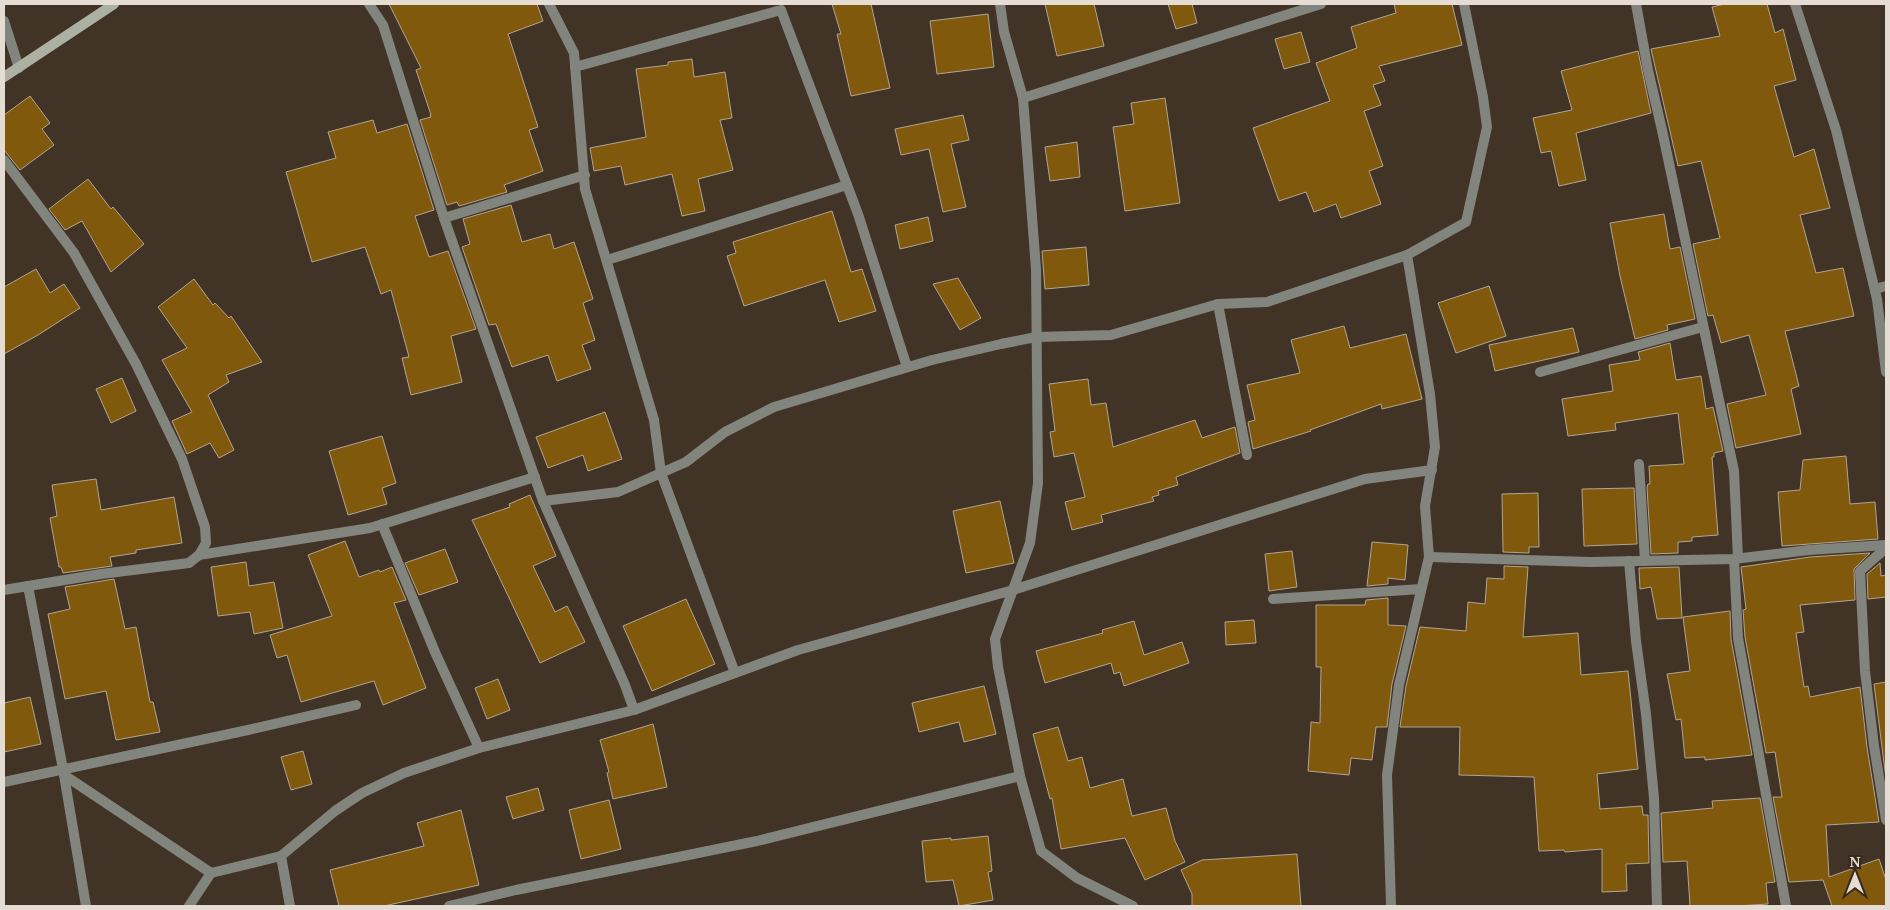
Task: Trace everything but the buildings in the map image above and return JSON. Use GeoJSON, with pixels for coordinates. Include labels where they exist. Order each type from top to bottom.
{"type":"FeatureCollection","features":[{"type":"Feature","properties":{"kind":"street"},"geometry":{"type":"LineString","coordinates":[[4,77],[114,4]]}},
{"type":"Feature","properties":{"kind":"street"},"geometry":{"type":"LineString","coordinates":[[369,4],[383,25],[444,218],[543,501],[625,685],[634,710]]}},
{"type":"Feature","properties":{"kind":"street"},"geometry":{"type":"LineString","coordinates":[[549,4],[574,53],[586,189],[654,420],[661,473],[734,673]]}},
{"type":"Feature","properties":{"kind":"street"},"geometry":{"type":"LineString","coordinates":[[1000,4],[1004,32],[1023,98],[1036,269],[1038,483],[1030,543],[995,639],[998,667],[1020,776],[1041,851],[1077,878],[1133,906]]}},
{"type":"Feature","properties":{"kind":"street"},"geometry":{"type":"LineString","coordinates":[[1023,98],[1321,4]]}},
{"type":"Feature","properties":{"kind":"street"},"geometry":{"type":"LineString","coordinates":[[543,501],[618,492],[686,462],[725,432],[774,407],[907,367],[1036,337],[1111,335],[1218,304],[1267,302],[1406,255],[1466,222],[1487,127],[1483,97],[1464,4]]}},
{"type":"Feature","properties":{"kind":"street"},"geometry":{"type":"LineString","coordinates":[[1636,4],[1648,70],[1734,471],[1738,638],[1786,906]]}},
{"type":"Feature","properties":{"kind":"street"},"geometry":{"type":"LineString","coordinates":[[1797,4],[1836,130],[1875,289],[1886,372]]}},
{"type":"Feature","properties":{"kind":"street"},"geometry":{"type":"LineString","coordinates":[[575,67],[781,10],[847,185],[907,367]]}},
{"type":"Feature","properties":{"kind":"street"},"geometry":{"type":"LineString","coordinates":[[4,21],[19,68]]}},
{"type":"Feature","properties":{"kind":"street"},"geometry":{"type":"LineString","coordinates":[[4,160],[74,253],[136,364],[182,459],[206,527],[206,543],[199,555],[189,563],[101,574],[4,590]]}},
{"type":"Feature","properties":{"kind":"street"},"geometry":{"type":"LineString","coordinates":[[444,218],[584,175]]}},
{"type":"Feature","properties":{"kind":"street"},"geometry":{"type":"LineString","coordinates":[[607,260],[847,185]]}},
{"type":"Feature","properties":{"kind":"street"},"geometry":{"type":"LineString","coordinates":[[1392,906],[1387,775],[1400,685],[1429,557],[1426,506],[1435,447],[1430,394],[1406,255]]}},
{"type":"Feature","properties":{"kind":"street"},"geometry":{"type":"LineString","coordinates":[[1875,289],[1886,286]]}},
{"type":"Feature","properties":{"kind":"street"},"geometry":{"type":"LineString","coordinates":[[1218,304],[1247,455]]}},
{"type":"Feature","properties":{"kind":"street"},"geometry":{"type":"LineString","coordinates":[[1540,372],[1703,328]]}},
{"type":"Feature","properties":{"kind":"street"},"geometry":{"type":"LineString","coordinates":[[1639,464],[1645,561]]}},
{"type":"Feature","properties":{"kind":"street"},"geometry":{"type":"LineString","coordinates":[[189,906],[211,873],[281,856],[335,811],[362,793],[404,773],[480,748],[634,710],[798,650],[1013,590],[1365,478],[1432,470]]}},
{"type":"Feature","properties":{"kind":"street"},"geometry":{"type":"LineString","coordinates":[[199,555],[370,528],[535,477]]}},
{"type":"Feature","properties":{"kind":"street"},"geometry":{"type":"LineString","coordinates":[[382,524],[436,652],[480,748]]}},
{"type":"Feature","properties":{"kind":"street"},"geometry":{"type":"LineString","coordinates":[[1429,557],[1645,561],[1736,558],[1809,550],[1886,546]]}},
{"type":"Feature","properties":{"kind":"street"},"geometry":{"type":"LineString","coordinates":[[1886,546],[1860,571],[1865,671],[1874,746],[1886,820]]}},
{"type":"Feature","properties":{"kind":"street"},"geometry":{"type":"LineString","coordinates":[[1629,561],[1653,789],[1657,906]]}},
{"type":"Feature","properties":{"kind":"street"},"geometry":{"type":"LineString","coordinates":[[28,586],[64,772],[86,906]]}},
{"type":"Feature","properties":{"kind":"street"},"geometry":{"type":"LineString","coordinates":[[1273,599],[1421,589]]}},
{"type":"Feature","properties":{"kind":"street"},"geometry":{"type":"LineString","coordinates":[[4,782],[64,772],[356,705]]}},
{"type":"Feature","properties":{"kind":"street"},"geometry":{"type":"LineString","coordinates":[[64,772],[211,873]]}},
{"type":"Feature","properties":{"kind":"street"},"geometry":{"type":"LineString","coordinates":[[449,906],[516,890],[757,841],[1020,776]]}},
{"type":"Feature","properties":{"kind":"street"},"geometry":{"type":"LineString","coordinates":[[281,856],[290,906]]}}]}
